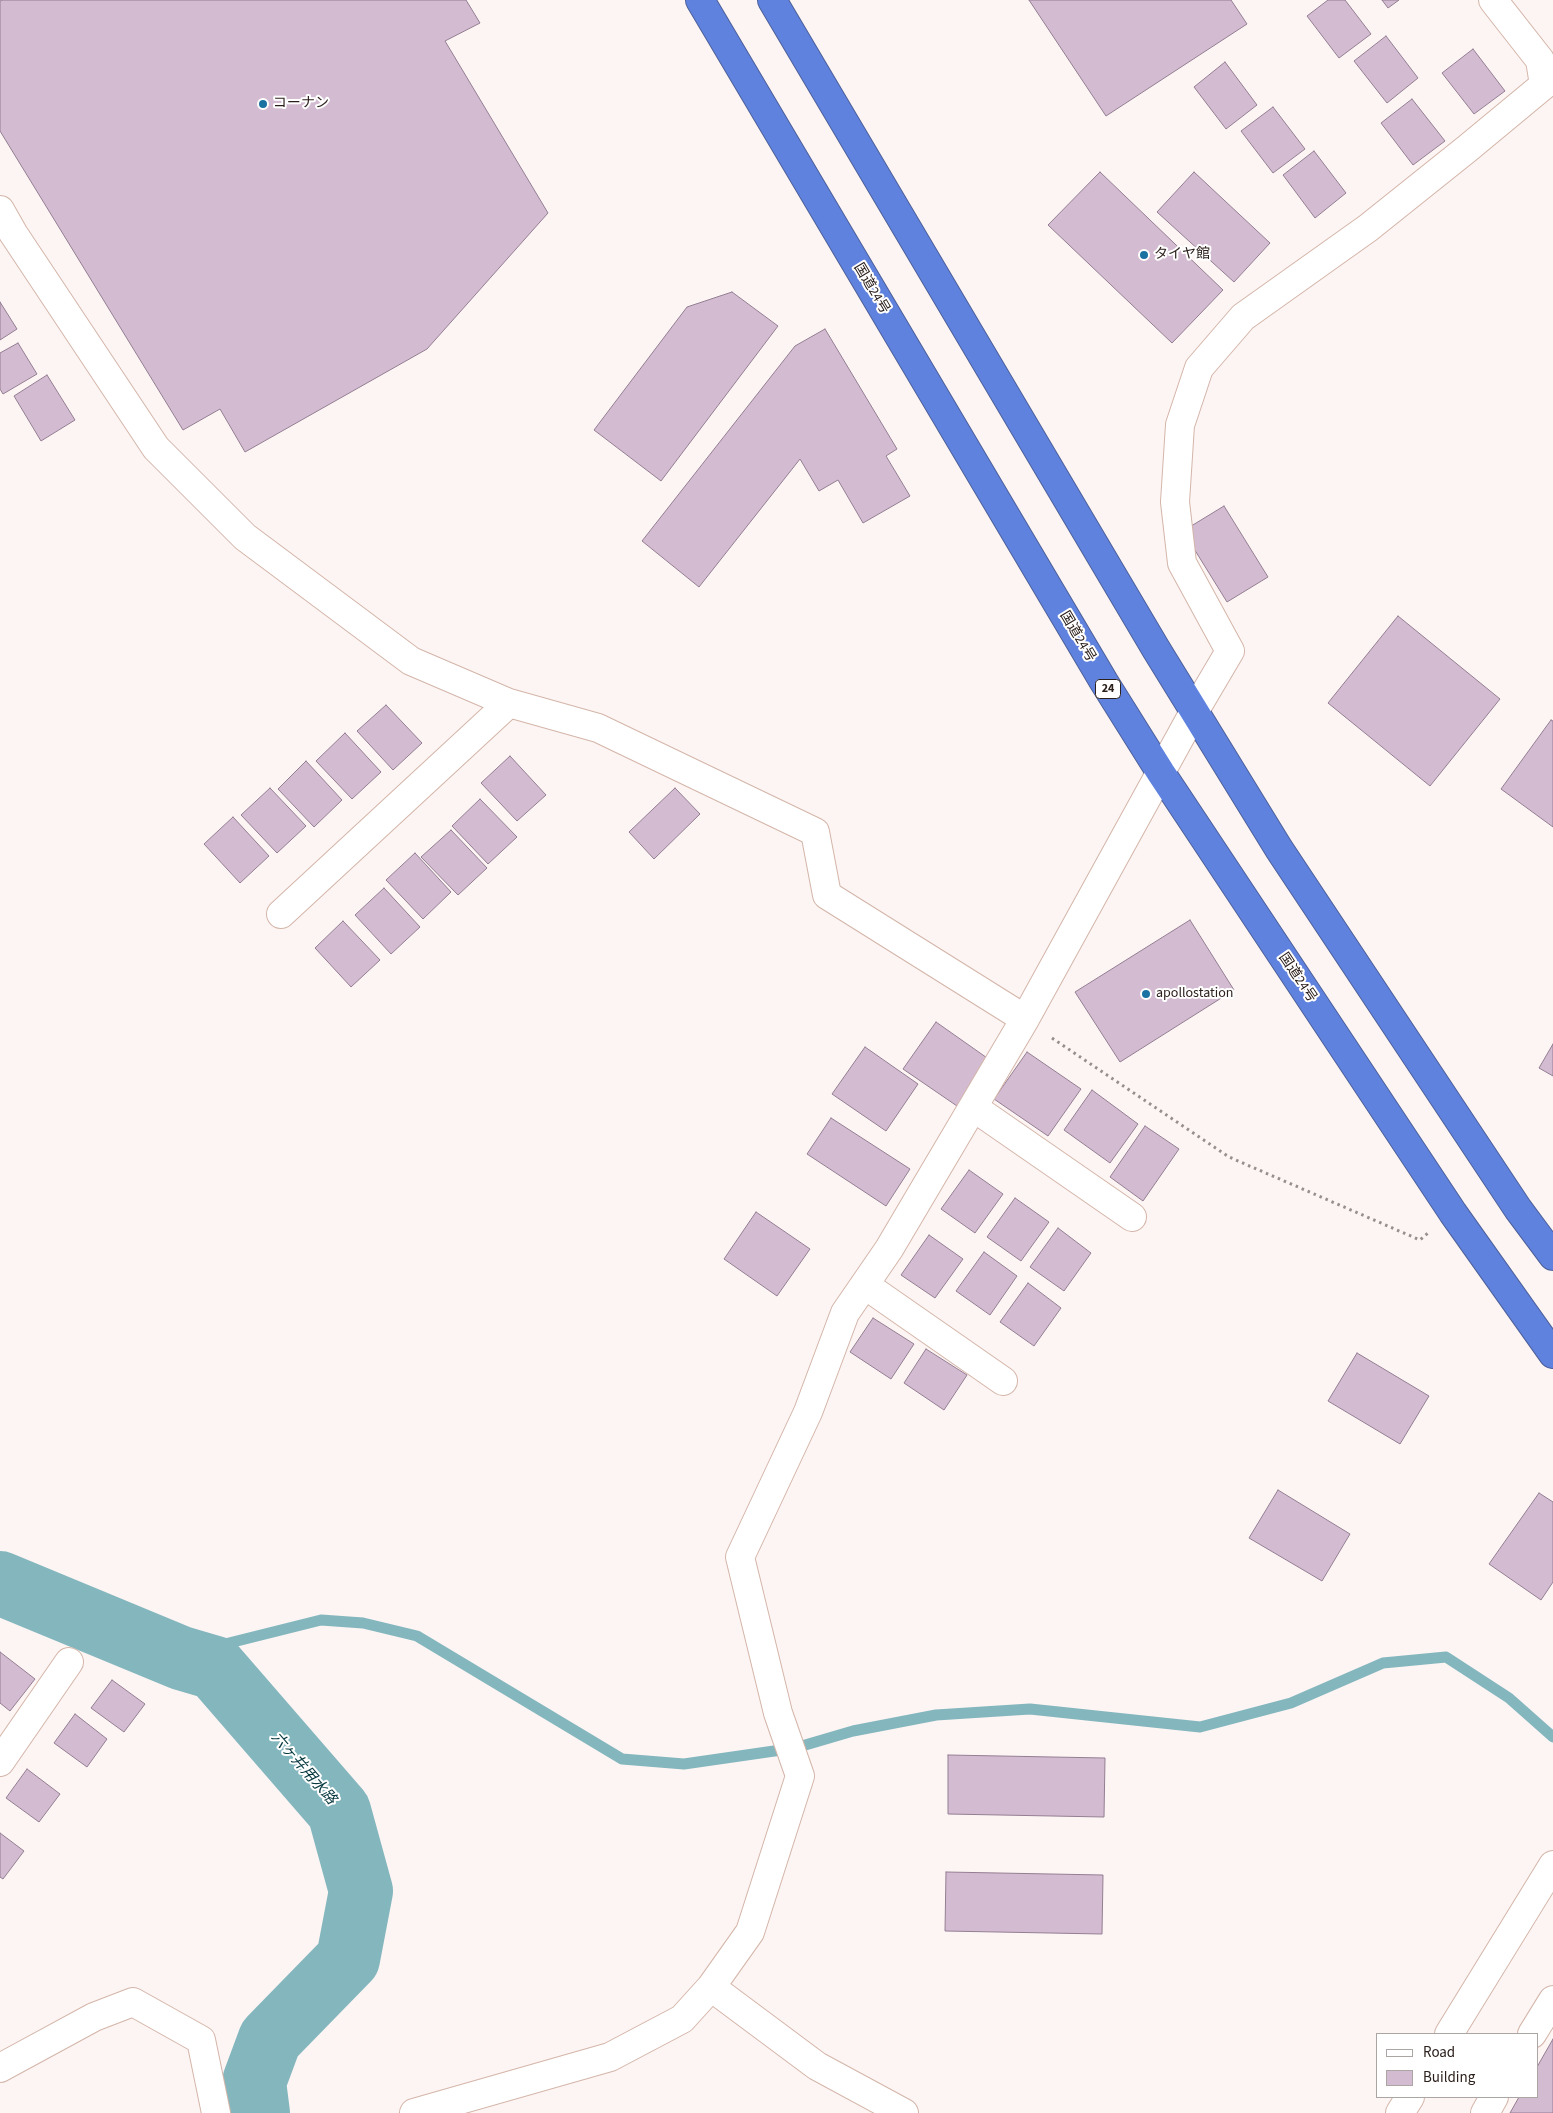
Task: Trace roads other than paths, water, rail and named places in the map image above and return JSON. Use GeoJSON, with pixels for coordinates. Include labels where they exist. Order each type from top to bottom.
{"type":"FeatureCollection","features":[{"type":"Feature","properties":{"kind":"highway","name":"国道24号"},"geometry":{"type":"LineString","coordinates":[[700,0],[1104,682],[1161,773],[1453,1213],[1553,1354]]}},
{"type":"Feature","properties":{"kind":"highway"},"geometry":{"type":"LineString","coordinates":[[772,0],[1194,712],[1279,849],[1513,1201],[1553,1256]]}},
{"type":"Feature","properties":{"kind":"street"},"geometry":{"type":"LineString","coordinates":[[414,2113],[610,2057],[682,2019],[712,1986],[750,1932],[800,1776],[778,1713],[740,1557],[808,1412],[846,1313],[889,1249],[1025,1019],[1194,712],[1230,651],[1182,563],[1175,502],[1180,425],[1199,368],[1243,317],[1368,228],[1544,85],[1540,60],[1494,0]]}},
{"type":"Feature","properties":{"kind":"street"},"geometry":{"type":"LineString","coordinates":[[0,210],[7,240],[156,448],[245,537],[412,660],[509,703],[598,728],[815,832],[827,895],[1025,1019]]}},
{"type":"Feature","properties":{"kind":"street"},"geometry":{"type":"LineString","coordinates":[[281,914],[509,703]]}},
{"type":"Feature","properties":{"kind":"street"},"geometry":{"type":"LineString","coordinates":[[972,1107],[1132,1217]]}},
{"type":"Feature","properties":{"kind":"street"},"geometry":{"type":"LineString","coordinates":[[865,1285],[1003,1381]]}},
{"type":"Feature","properties":{"kind":"street"},"geometry":{"type":"LineString","coordinates":[[4,1748],[69,1662]]}},
{"type":"Feature","properties":{"kind":"street"},"geometry":{"type":"LineString","coordinates":[[1450,2033],[1553,1865]]}},
{"type":"Feature","properties":{"kind":"street"},"geometry":{"type":"LineString","coordinates":[[712,1986],[817,2066],[904,2113]]}},
{"type":"Feature","properties":{"kind":"street"},"geometry":{"type":"LineString","coordinates":[[1533,2033],[1553,2000]]}},
{"type":"Feature","properties":{"kind":"street"},"geometry":{"type":"LineString","coordinates":[[0,2068],[94,2017],[133,2002],[201,2040],[216,2113]]}},
{"type":"Feature","properties":{"kind":"street"},"geometry":{"type":"LineString","coordinates":[[1400,2113],[1409,2098]]}},
{"type":"Feature","properties":{"kind":"street"},"geometry":{"type":"LineString","coordinates":[[1485,2113],[1493,2098]]}},
{"type":"Feature","properties":{"kind":"waterway","name":"六ヶ井用水路"},"geometry":{"type":"LineString","coordinates":[[0,1583],[181,1658],[215,1668],[339,1811],[361,1891],[348,1959],[270,2039],[254,2082],[258,2113]]}},
{"type":"Feature","properties":{"kind":"waterway"},"geometry":{"type":"LineString","coordinates":[[215,1668],[221,1645],[321,1620],[363,1623],[417,1636],[622,1759],[684,1764],[795,1748],[853,1731],[936,1715],[1030,1709],[1200,1727],[1291,1703],[1383,1663],[1446,1657],[1509,1698],[1553,1737]]}},
{"type":"Feature","properties":{"kind":"place","name":"コーナン"},"geometry":{"type":"Point","coordinates":[263,104]}},
{"type":"Feature","properties":{"kind":"place","name":"タイヤ館"},"geometry":{"type":"Point","coordinates":[1144,255]}},
{"type":"Feature","properties":{"kind":"place","name":"apollostation"},"geometry":{"type":"Point","coordinates":[1146,994]}}]}
